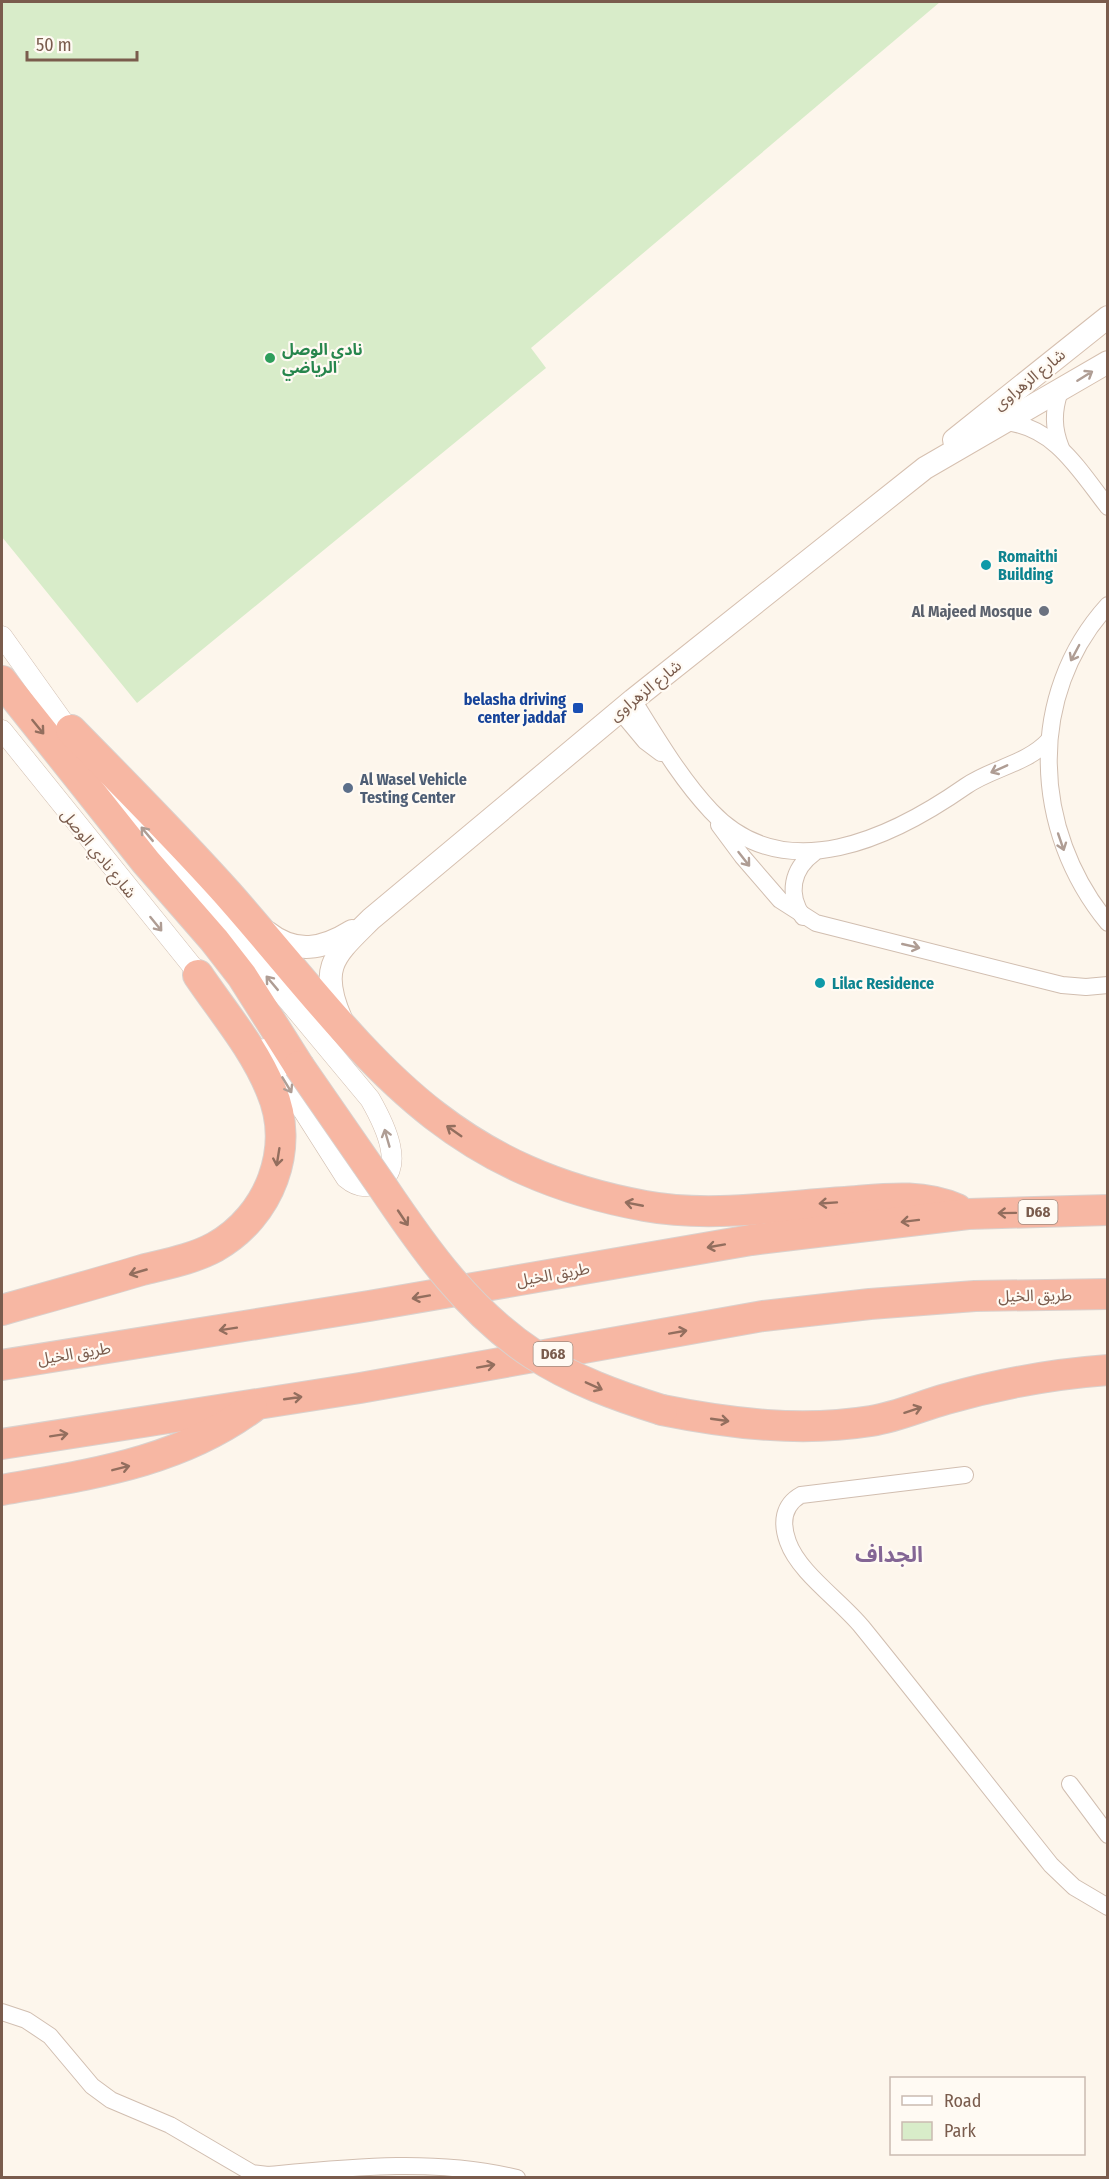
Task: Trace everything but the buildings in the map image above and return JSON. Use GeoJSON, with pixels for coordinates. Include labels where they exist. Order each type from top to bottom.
{"type":"FeatureCollection","features":[{"type":"Feature","properties":{"kind":"highway"},"geometry":{"type":"LineString","coordinates":[[2,681],[146,862],[214,940],[254,995],[299,1066],[423,1247],[474,1307],[514,1340],[564,1371],[596,1387],[662,1410],[755,1425],[848,1424],[874,1421],[945,1399],[1032,1378],[1107,1370]]}},
{"type":"Feature","properties":{"kind":"highway"},"geometry":{"type":"LineString","coordinates":[[71,730],[227,893],[358,1047],[420,1105],[465,1139],[518,1168],[578,1191],[671,1209],[734,1209],[905,1197],[941,1203],[968,1214]]}},
{"type":"Feature","properties":{"kind":"highway"},"geometry":{"type":"LineString","coordinates":[[2,1310],[199,1254],[237,1232],[266,1195],[277,1168],[280,1140],[278,1109],[272,1091],[250,1050],[198,975]]}},
{"type":"Feature","properties":{"kind":"highway","name":"طريق الخيل"},"geometry":{"type":"LineString","coordinates":[[2,1365],[369,1306],[751,1240],[968,1214],[1107,1210]]}},
{"type":"Feature","properties":{"kind":"highway","name":"طريق الخيل"},"geometry":{"type":"LineString","coordinates":[[2,1444],[418,1378],[763,1316],[870,1304],[975,1296],[1107,1294]]}},
{"type":"Feature","properties":{"kind":"highway"},"geometry":{"type":"LineString","coordinates":[[2,1490],[109,1472],[155,1459],[220,1429],[260,1403]]}},
{"type":"Feature","properties":{"kind":"main road","name":"شارع الزهراوى"},"geometry":{"type":"LineString","coordinates":[[925,468],[935,456],[1019,386],[1107,317]]}},
{"type":"Feature","properties":{"kind":"main road","name":"شارع الزهراوى"},"geometry":{"type":"LineString","coordinates":[[358,1047],[335,1005],[329,981],[339,952],[371,919],[626,705],[925,468],[1060,392],[1107,362]]}},
{"type":"Feature","properties":{"kind":"main road","name":"شارع الزهراوى"},"geometry":{"type":"LineString","coordinates":[[227,893],[269,933],[296,947],[327,945],[371,919]]}},
{"type":"Feature","properties":{"kind":"street"},"geometry":{"type":"LineString","coordinates":[[1060,392],[1054,414],[1057,438],[1061,448],[1107,507]]}},
{"type":"Feature","properties":{"kind":"street"},"geometry":{"type":"LineString","coordinates":[[1005,422],[1030,427],[1061,448]]}},
{"type":"Feature","properties":{"kind":"street"},"geometry":{"type":"LineString","coordinates":[[1107,605],[1081,641],[1068,667],[1058,694],[1049,740],[1050,800],[1061,843],[1080,885],[1107,922]]}},
{"type":"Feature","properties":{"kind":"street"},"geometry":{"type":"LineString","coordinates":[[2,636],[71,730]]}},
{"type":"Feature","properties":{"kind":"street"},"geometry":{"type":"LineString","coordinates":[[626,705],[711,811],[755,873],[780,900],[803,917],[830,928],[944,954],[1062,985],[1086,987],[1107,985]]}},
{"type":"Feature","properties":{"kind":"street","name":"شارع نادي الوصل"},"geometry":{"type":"LineString","coordinates":[[2,730],[198,975],[257,1040],[346,1178],[351,1182],[366,1186],[380,1182],[389,1170],[392,1156],[380,1116],[370,1098],[127,810],[71,730]]}},
{"type":"Feature","properties":{"kind":"street"},"geometry":{"type":"LineString","coordinates":[[711,811],[751,840],[782,850],[814,853],[855,843],[904,824],[985,775],[1035,753],[1049,740]]}},
{"type":"Feature","properties":{"kind":"street"},"geometry":{"type":"LineString","coordinates":[[803,917],[795,903],[794,878],[802,864],[814,853]]}},
{"type":"Feature","properties":{"kind":"street"},"geometry":{"type":"LineString","coordinates":[[965,1474],[801,1495],[786,1509],[784,1522],[787,1541],[802,1565],[860,1625],[1051,1865],[1074,1887],[1107,1907]]}},
{"type":"Feature","properties":{"kind":"street"},"geometry":{"type":"LineString","coordinates":[[1070,1784],[1107,1835]]}},
{"type":"Feature","properties":{"kind":"street"},"geometry":{"type":"LineString","coordinates":[[2,2012],[26,2020],[50,2036],[101,2093],[170,2125],[252,2173],[268,2175],[419,2164],[478,2170],[517,2178]]}},
{"type":"Feature","properties":{"kind":"green space","name":"نادي الوصل الرياضي"},"geometry":{"type":"Polygon","coordinates":[[[2,2],[940,2],[531,348],[546,368],[137,703],[2,537],[2,2]]]}},
{"type":"Feature","properties":{"kind":"place","name":"نادي الوصل الرياضي"},"geometry":{"type":"Point","coordinates":[270,358]}},
{"type":"Feature","properties":{"kind":"place","name":"Romaithi Building"},"geometry":{"type":"Point","coordinates":[986,565]}},
{"type":"Feature","properties":{"kind":"place","name":"Al Majeed Mosque"},"geometry":{"type":"Point","coordinates":[1044,611]}},
{"type":"Feature","properties":{"kind":"place","name":"belasha driving center jaddaf"},"geometry":{"type":"Point","coordinates":[578,708]}},
{"type":"Feature","properties":{"kind":"place","name":"Al Wasel Vehicle Testing Center"},"geometry":{"type":"Point","coordinates":[348,788]}},
{"type":"Feature","properties":{"kind":"place","name":"Lilac Residence"},"geometry":{"type":"Point","coordinates":[820,983]}},
{"type":"Feature","properties":{"kind":"district","name":"الجداف"},"geometry":{"type":"Point","coordinates":[889,1554]}}]}
